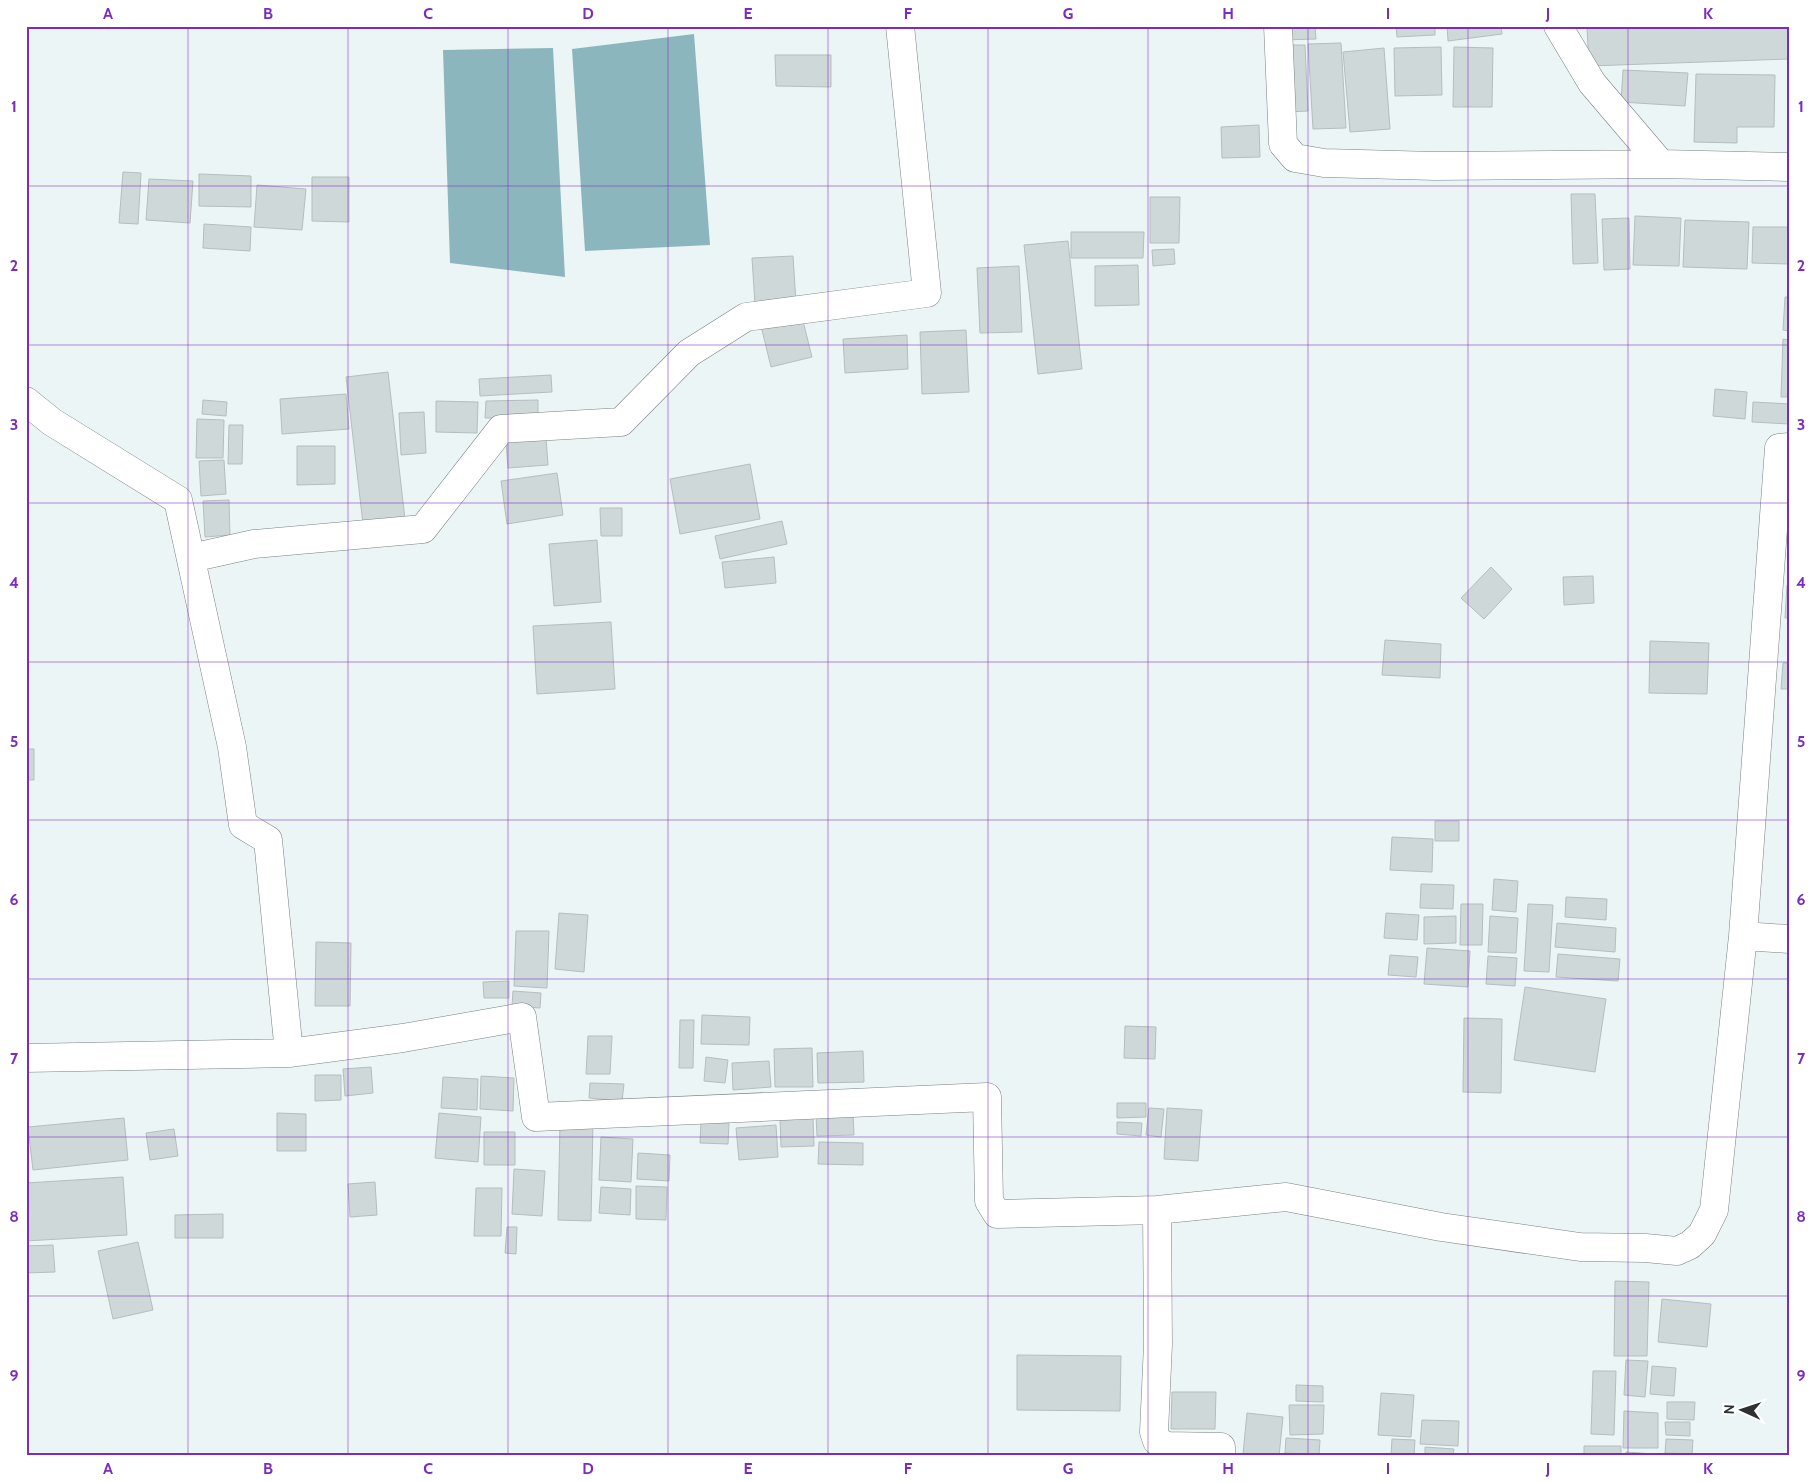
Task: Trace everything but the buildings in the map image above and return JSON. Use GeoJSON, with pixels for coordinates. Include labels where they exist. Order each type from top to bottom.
{"type":"FeatureCollection","features":[{"type":"Feature","properties":{"kind":"street"},"geometry":{"type":"LineString","coordinates":[[191,558],[254,544],[423,529],[501,429],[621,422],[689,352],[746,317],[927,294],[900,26]]}},
{"type":"Feature","properties":{"kind":"street"},"geometry":{"type":"LineString","coordinates":[[1278,26],[1283,144],[1295,158],[1324,163],[1435,166],[1661,164],[1789,167]]}},
{"type":"Feature","properties":{"kind":"street"},"geometry":{"type":"LineString","coordinates":[[1558,26],[1592,83],[1661,164]]}},
{"type":"Feature","properties":{"kind":"street"},"geometry":{"type":"LineString","coordinates":[[26,401],[52,422],[178,500],[232,747],[243,825],[268,840],[289,1053]]}},
{"type":"Feature","properties":{"kind":"street"},"geometry":{"type":"LineString","coordinates":[[26,1058],[289,1053],[403,1038],[522,1017],[536,1117],[987,1097],[989,1201],[997,1214],[1157,1210],[1286,1197],[1441,1227],[1580,1247],[1645,1248],[1677,1251],[1690,1245],[1702,1234],[1714,1210],[1744,936],[1779,448],[1789,448]]}},
{"type":"Feature","properties":{"kind":"street"},"geometry":{"type":"LineString","coordinates":[[1744,936],[1789,939]]}},
{"type":"Feature","properties":{"kind":"street"},"geometry":{"type":"LineString","coordinates":[[1157,1210],[1158,1344],[1154,1432],[1158,1441],[1167,1446],[1221,1447],[1221,1456]]}},
{"type":"Feature","properties":{"kind":"water"},"geometry":{"type":"Polygon","coordinates":[[[694,34],[710,245],[585,251],[572,49],[694,34]]]}},
{"type":"Feature","properties":{"kind":"water"},"geometry":{"type":"Polygon","coordinates":[[[553,48],[565,277],[450,263],[443,50],[553,48]]]}}]}
